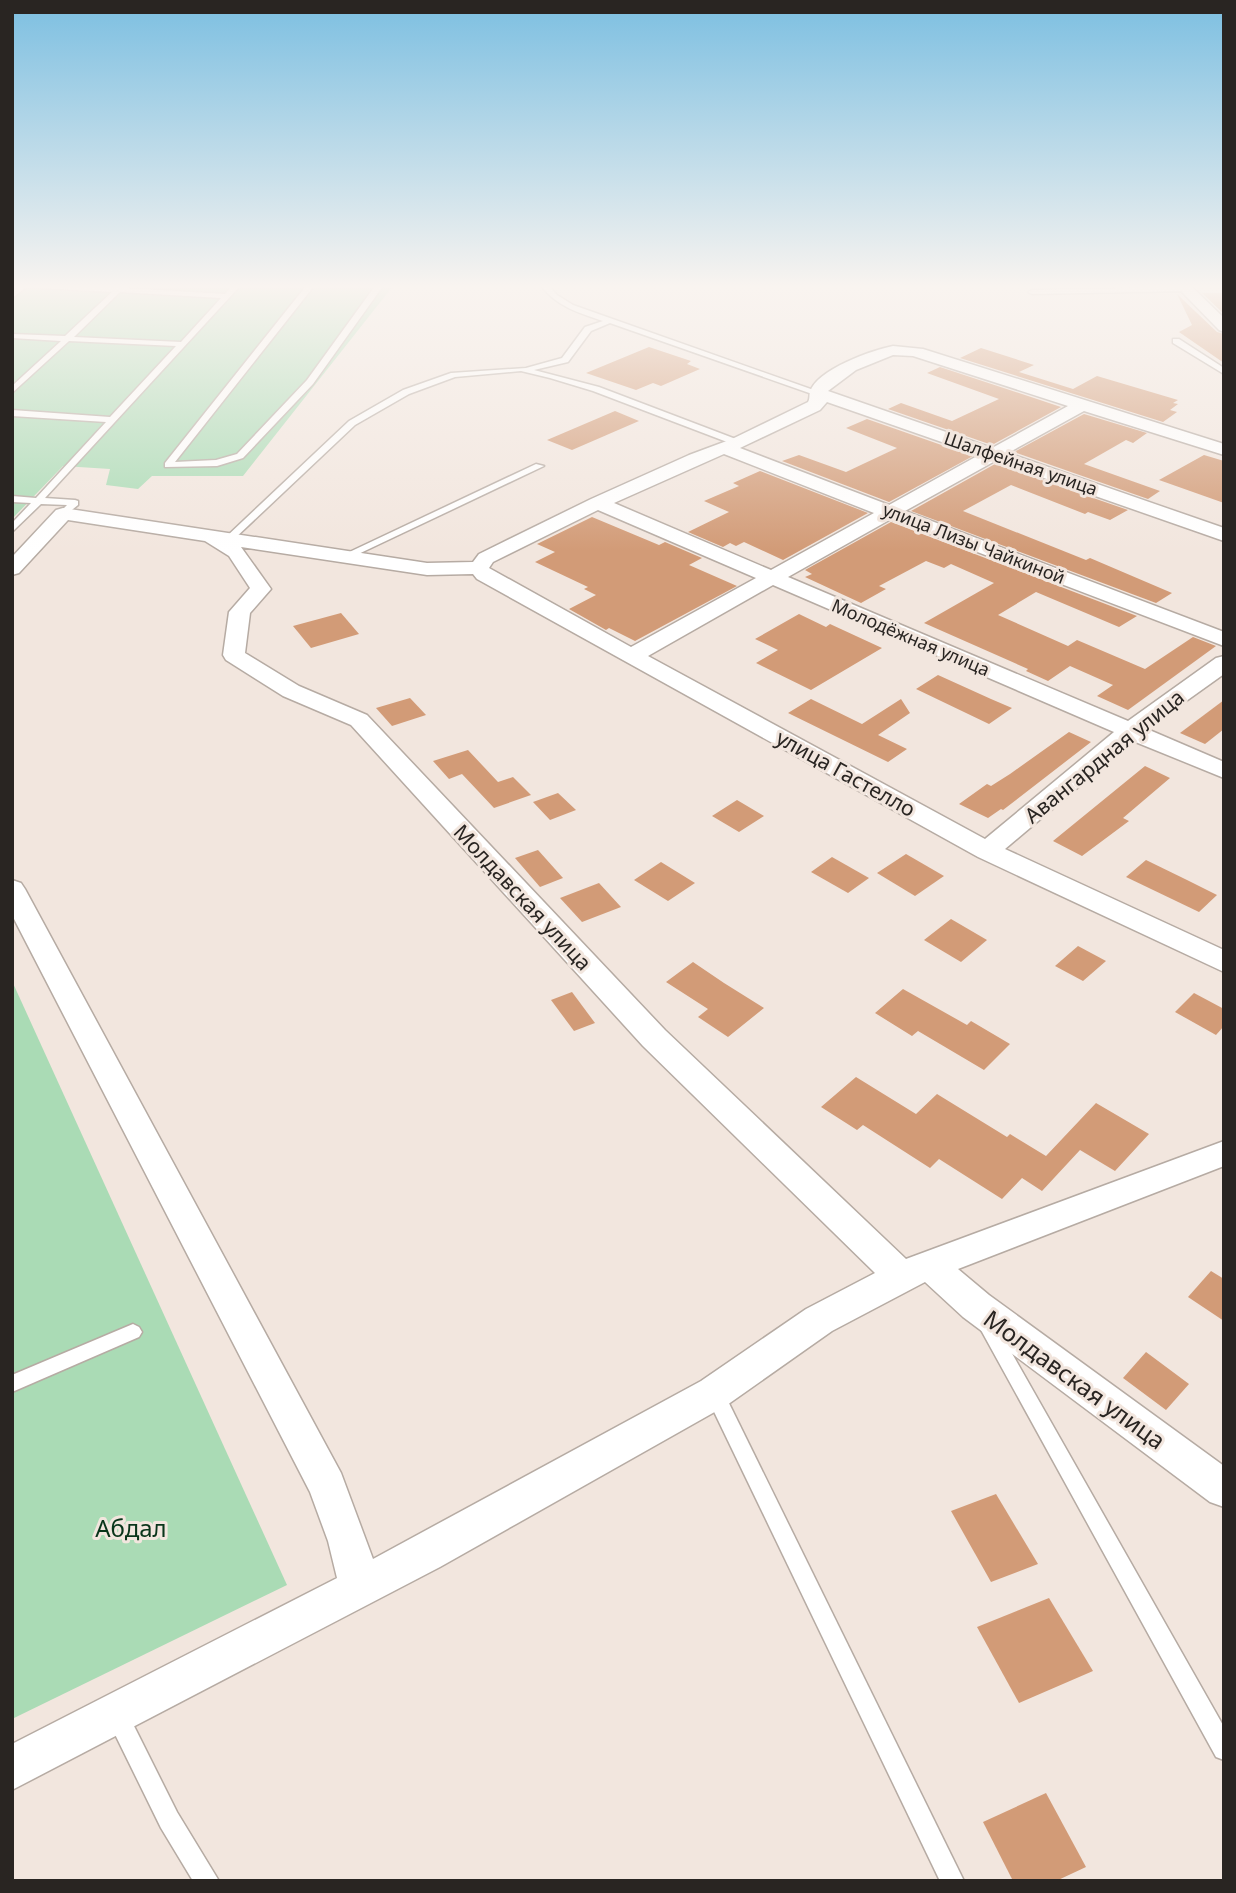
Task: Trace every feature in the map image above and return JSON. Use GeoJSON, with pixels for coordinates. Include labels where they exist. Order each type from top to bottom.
{"type":"FeatureCollection","features":[{"type":"Feature","properties":{"kind":"street"},"geometry":{"type":"LineString","coordinates":[[12,569],[63,514],[427,569],[479,568],[486,558],[598,503],[731,446],[814,406],[820,401],[820,388],[840,374]]}},
{"type":"Feature","properties":{"kind":"street"},"geometry":{"type":"LineString","coordinates":[[982,374],[1224,450]]}},
{"type":"Feature","properties":{"kind":"street","name":"Шалфейная улица"},"geometry":{"type":"LineString","coordinates":[[818,393],[1224,535]]}},
{"type":"Feature","properties":{"kind":"street"},"geometry":{"type":"LineString","coordinates":[[633,655],[1080,406]]}},
{"type":"Feature","properties":{"kind":"street","name":"улица Лизы Чайкиной"},"geometry":{"type":"LineString","coordinates":[[731,446],[892,512],[1224,640]]}},
{"type":"Feature","properties":{"kind":"street","name":"Молодёжная улица"},"geometry":{"type":"LineString","coordinates":[[598,503],[1224,771]]}},
{"type":"Feature","properties":{"kind":"street","name":"Молдавская улица"},"geometry":{"type":"LineString","coordinates":[[218,537],[236,552],[261,589],[240,612],[234,655],[291,691],[359,720],[654,1038],[915,1270],[976,1306],[1224,1489]]}},
{"type":"Feature","properties":{"kind":"street","name":"улица Гастелло"},"geometry":{"type":"LineString","coordinates":[[479,568],[484,575],[986,851],[1224,961]]}},
{"type":"Feature","properties":{"kind":"street","name":"Авангардная улица"},"geometry":{"type":"LineString","coordinates":[[986,851],[1131,730],[1224,663]]}},
{"type":"Feature","properties":{"kind":"street"},"geometry":{"type":"LineString","coordinates":[[12,888],[327,1486],[348,1541],[360,1588]]}},
{"type":"Feature","properties":{"kind":"street"},"geometry":{"type":"LineString","coordinates":[[12,1768],[360,1588],[713,1393],[819,1320],[915,1270],[1224,1153]]}},
{"type":"Feature","properties":{"kind":"lane"},"geometry":{"type":"LineString","coordinates":[[12,391],[30,374]]}},
{"type":"Feature","properties":{"kind":"lane"},"geometry":{"type":"LineString","coordinates":[[12,529],[155,374]]}},
{"type":"Feature","properties":{"kind":"lane"},"geometry":{"type":"LineString","coordinates":[[240,374],[168,465],[217,463],[240,456],[316,374]]}},
{"type":"Feature","properties":{"kind":"lane"},"geometry":{"type":"LineString","coordinates":[[218,537],[352,423],[372,410],[436,380],[467,374]]}},
{"type":"Feature","properties":{"kind":"lane"},"geometry":{"type":"LineString","coordinates":[[542,374],[596,389],[731,446]]}},
{"type":"Feature","properties":{"kind":"lane"},"geometry":{"type":"LineString","coordinates":[[764,374],[818,393]]}},
{"type":"Feature","properties":{"kind":"lane"},"geometry":{"type":"LineString","coordinates":[[12,413],[113,420]]}},
{"type":"Feature","properties":{"kind":"lane"},"geometry":{"type":"LineString","coordinates":[[346,556],[539,466]]}},
{"type":"Feature","properties":{"kind":"lane"},"geometry":{"type":"LineString","coordinates":[[12,499],[75,503],[63,514]]}},
{"type":"Feature","properties":{"kind":"lane"},"geometry":{"type":"LineString","coordinates":[[976,1306],[1224,1749]]}},
{"type":"Feature","properties":{"kind":"lane"},"geometry":{"type":"LineString","coordinates":[[12,1384],[133,1332]]}},
{"type":"Feature","properties":{"kind":"lane"},"geometry":{"type":"LineString","coordinates":[[713,1393],[952,1881]]}},
{"type":"Feature","properties":{"kind":"lane"},"geometry":{"type":"LineString","coordinates":[[117,1714],[169,1820],[207,1881]]}},
{"type":"Feature","properties":{"kind":"green space"},"geometry":{"type":"Polygon","coordinates":[[[12,374],[323,374],[243,476],[152,476],[138,489],[106,485],[110,469],[63,466],[12,519],[12,374]]]}},
{"type":"Feature","properties":{"kind":"green space","name":"Абдал"},"geometry":{"type":"Polygon","coordinates":[[[12,981],[287,1585],[12,1719],[12,981]]]}},
{"type":"Feature","properties":{"kind":"building"},"geometry":{"type":"Polygon","coordinates":[[[590,374],[688,374],[661,386],[653,383],[636,390],[590,374]]]}},
{"type":"Feature","properties":{"kind":"building"},"geometry":{"type":"Polygon","coordinates":[[[931,374],[962,374],[1061,407],[992,445],[888,409],[901,403],[952,421],[999,399],[931,374]]]}},
{"type":"Feature","properties":{"kind":"building"},"geometry":{"type":"Polygon","coordinates":[[[1012,374],[1026,374],[1073,389],[1097,376],[1178,400],[1173,403],[1178,404],[1170,410],[1177,412],[1163,422],[1012,374]]]}},
{"type":"Feature","properties":{"kind":"building"},"geometry":{"type":"Polygon","coordinates":[[[615,411],[639,421],[572,450],[547,440],[615,411]]]}},
{"type":"Feature","properties":{"kind":"building"},"geometry":{"type":"Polygon","coordinates":[[[1084,414],[1147,433],[1133,443],[1126,440],[1084,464],[1160,491],[1148,499],[1014,452],[1084,414]]]}},
{"type":"Feature","properties":{"kind":"building"},"geometry":{"type":"Polygon","coordinates":[[[867,419],[973,456],[889,502],[782,461],[799,455],[846,472],[897,448],[846,428],[867,419]]]}},
{"type":"Feature","properties":{"kind":"building"},"geometry":{"type":"Polygon","coordinates":[[[1204,455],[1224,461],[1224,503],[1159,480],[1204,455]]]}},
{"type":"Feature","properties":{"kind":"building"},"geometry":{"type":"Polygon","coordinates":[[[995,464],[1128,510],[1110,520],[1088,512],[1085,514],[1011,485],[963,511],[1086,560],[1090,558],[1172,593],[1156,603],[911,511],[995,464]]]}},
{"type":"Feature","properties":{"kind":"building"},"geometry":{"type":"Polygon","coordinates":[[[760,471],[868,513],[783,560],[744,542],[736,546],[730,543],[723,547],[688,532],[729,512],[704,501],[739,486],[733,483],[760,471]]]}},
{"type":"Feature","properties":{"kind":"building"},"geometry":{"type":"Polygon","coordinates":[[[592,517],[659,545],[665,542],[702,558],[689,565],[737,586],[635,641],[609,628],[606,630],[569,609],[596,595],[584,589],[588,587],[535,562],[555,552],[537,544],[592,517]]]}},
{"type":"Feature","properties":{"kind":"building"},"geometry":{"type":"Polygon","coordinates":[[[891,522],[1137,616],[1119,627],[1036,592],[998,615],[1068,646],[1077,640],[1145,669],[1193,637],[1216,646],[1128,710],[1097,696],[1113,685],[1070,666],[1048,681],[1026,671],[1028,669],[924,623],[994,583],[951,564],[944,568],[926,561],[879,586],[886,589],[861,603],[805,577],[812,574],[805,570],[891,522]]]}},
{"type":"Feature","properties":{"kind":"building"},"geometry":{"type":"Polygon","coordinates":[[[341,613],[359,634],[311,648],[293,626],[341,613]]]}},
{"type":"Feature","properties":{"kind":"building"},"geometry":{"type":"Polygon","coordinates":[[[799,614],[826,627],[830,624],[882,648],[811,690],[756,663],[778,650],[755,639],[799,614]]]}},
{"type":"Feature","properties":{"kind":"building"},"geometry":{"type":"Polygon","coordinates":[[[938,675],[1012,708],[989,724],[916,689],[938,675]]]}},
{"type":"Feature","properties":{"kind":"building"},"geometry":{"type":"Polygon","coordinates":[[[410,698],[426,715],[392,726],[376,708],[410,698]]]}},
{"type":"Feature","properties":{"kind":"building"},"geometry":{"type":"Polygon","coordinates":[[[811,699],[862,724],[901,699],[910,713],[878,735],[907,749],[888,762],[788,713],[811,699]]]}},
{"type":"Feature","properties":{"kind":"building"},"geometry":{"type":"Polygon","coordinates":[[[1224,700],[1224,729],[1205,744],[1180,733],[1224,700]]]}},
{"type":"Feature","properties":{"kind":"building"},"geometry":{"type":"Polygon","coordinates":[[[1069,732],[1091,742],[1003,810],[988,818],[959,804],[987,784],[991,786],[1010,774],[1069,732]]]}},
{"type":"Feature","properties":{"kind":"building"},"geometry":{"type":"Polygon","coordinates":[[[468,750],[498,782],[513,777],[531,795],[494,808],[462,774],[449,779],[433,761],[468,750]]]}},
{"type":"Feature","properties":{"kind":"building"},"geometry":{"type":"Polygon","coordinates":[[[1145,766],[1170,778],[1123,818],[1129,821],[1082,856],[1053,841],[1145,766]]]}},
{"type":"Feature","properties":{"kind":"building"},"geometry":{"type":"Polygon","coordinates":[[[558,793],[576,810],[550,820],[533,802],[558,793]]]}},
{"type":"Feature","properties":{"kind":"building"},"geometry":{"type":"Polygon","coordinates":[[[737,800],[764,816],[739,832],[712,816],[737,800]]]}},
{"type":"Feature","properties":{"kind":"building"},"geometry":{"type":"Polygon","coordinates":[[[538,850],[563,878],[540,887],[515,858],[538,850]]]}},
{"type":"Feature","properties":{"kind":"building"},"geometry":{"type":"Polygon","coordinates":[[[906,854],[944,876],[915,896],[877,873],[906,854]]]}},
{"type":"Feature","properties":{"kind":"building"},"geometry":{"type":"Polygon","coordinates":[[[832,857],[869,878],[848,893],[811,872],[832,857]]]}},
{"type":"Feature","properties":{"kind":"building"},"geometry":{"type":"Polygon","coordinates":[[[1146,860],[1217,895],[1199,912],[1126,877],[1146,860]]]}},
{"type":"Feature","properties":{"kind":"building"},"geometry":{"type":"Polygon","coordinates":[[[661,862],[695,883],[668,901],[634,880],[661,862]]]}},
{"type":"Feature","properties":{"kind":"building"},"geometry":{"type":"Polygon","coordinates":[[[599,883],[621,907],[582,922],[560,898],[599,883]]]}},
{"type":"Feature","properties":{"kind":"building"},"geometry":{"type":"Polygon","coordinates":[[[951,919],[987,940],[961,962],[924,940],[951,919]]]}},
{"type":"Feature","properties":{"kind":"building"},"geometry":{"type":"Polygon","coordinates":[[[1078,946],[1106,961],[1083,981],[1055,966],[1078,946]]]}},
{"type":"Feature","properties":{"kind":"building"},"geometry":{"type":"Polygon","coordinates":[[[693,962],[764,1008],[728,1037],[698,1017],[708,1009],[666,982],[693,962]]]}},
{"type":"Feature","properties":{"kind":"building"},"geometry":{"type":"Polygon","coordinates":[[[903,989],[967,1025],[971,1021],[1010,1044],[984,1070],[918,1031],[912,1036],[875,1013],[903,989]]]}},
{"type":"Feature","properties":{"kind":"building"},"geometry":{"type":"Polygon","coordinates":[[[572,992],[595,1023],[574,1031],[551,1000],[572,992]]]}},
{"type":"Feature","properties":{"kind":"building"},"geometry":{"type":"Polygon","coordinates":[[[1194,993],[1224,1009],[1224,1026],[1216,1035],[1175,1012],[1194,993]]]}},
{"type":"Feature","properties":{"kind":"building"},"geometry":{"type":"Polygon","coordinates":[[[856,1077],[916,1114],[937,1094],[1007,1137],[1010,1134],[1046,1156],[1096,1103],[1149,1134],[1115,1171],[1080,1150],[1042,1191],[1022,1178],[1002,1199],[939,1159],[930,1168],[863,1125],[857,1130],[821,1107],[856,1077]]]}},
{"type":"Feature","properties":{"kind":"building"},"geometry":{"type":"Polygon","coordinates":[[[1211,1271],[1224,1279],[1224,1321],[1188,1297],[1211,1271]]]}},
{"type":"Feature","properties":{"kind":"building"},"geometry":{"type":"Polygon","coordinates":[[[1146,1352],[1189,1384],[1166,1410],[1123,1378],[1146,1352]]]}},
{"type":"Feature","properties":{"kind":"building"},"geometry":{"type":"Polygon","coordinates":[[[996,1494],[1038,1564],[991,1582],[951,1511],[996,1494]]]}},
{"type":"Feature","properties":{"kind":"building"},"geometry":{"type":"Polygon","coordinates":[[[1049,1598],[1093,1671],[1019,1703],[977,1627],[1049,1598]]]}},
{"type":"Feature","properties":{"kind":"building"},"geometry":{"type":"Polygon","coordinates":[[[1046,1793],[1086,1867],[1056,1881],[1013,1881],[983,1822],[1046,1793]]]}}]}
